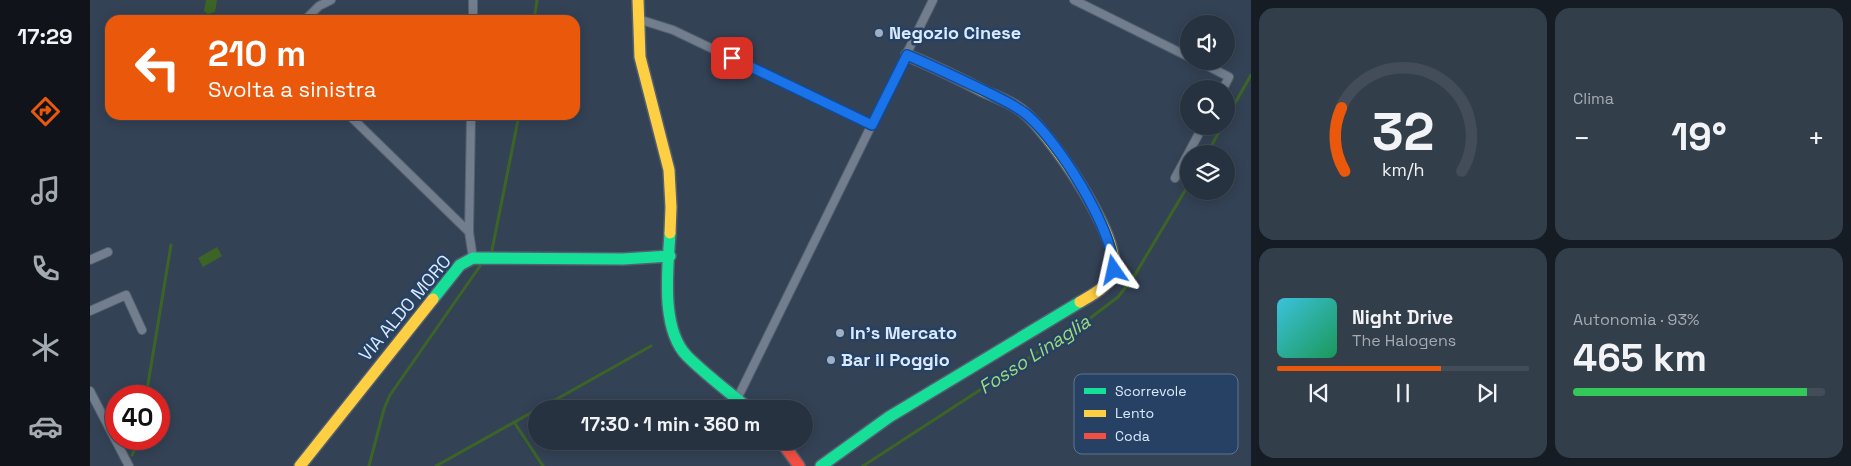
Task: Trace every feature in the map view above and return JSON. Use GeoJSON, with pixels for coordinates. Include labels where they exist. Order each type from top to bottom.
{"type":"FeatureCollection","features":[{"type":"Feature","properties":{"kind":"street"},"geometry":{"type":"LineString","coordinates":[[310,15],[319,6],[331,0]]}},
{"type":"Feature","properties":{"kind":"street"},"geometry":{"type":"LineString","coordinates":[[473,0],[473,15]]}},
{"type":"Feature","properties":{"kind":"street"},"geometry":{"type":"LineString","coordinates":[[638,0],[640,58],[669,172],[672,207],[668,313],[674,335],[686,355],[737,399],[933,0]]}},
{"type":"Feature","properties":{"kind":"street"},"geometry":{"type":"LineString","coordinates":[[1074,0],[1180,53]]}},
{"type":"Feature","properties":{"kind":"street"},"geometry":{"type":"LineString","coordinates":[[638,19],[673,30],[872,125]]}},
{"type":"Feature","properties":{"kind":"street"},"geometry":{"type":"LineString","coordinates":[[825,463],[889,417],[1101,289],[1110,279],[1114,270],[1114,256],[1081,184],[1043,132],[1026,114],[976,87],[907,55]]}},
{"type":"Feature","properties":{"kind":"street"},"geometry":{"type":"LineString","coordinates":[[1215,70],[1229,77],[1228,80]]}},
{"type":"Feature","properties":{"kind":"street"},"geometry":{"type":"LineString","coordinates":[[354,120],[469,232]]}},
{"type":"Feature","properties":{"kind":"street"},"geometry":{"type":"LineString","coordinates":[[471,120],[469,232],[473,258]]}},
{"type":"Feature","properties":{"kind":"street"},"geometry":{"type":"LineString","coordinates":[[1175,178],[1198,135]]}},
{"type":"Feature","properties":{"kind":"street"},"geometry":{"type":"LineString","coordinates":[[90,260],[108,252]]}},
{"type":"Feature","properties":{"kind":"street","name":"VIA ALDO MORO"},"geometry":{"type":"LineString","coordinates":[[300,466],[460,265],[473,258],[623,259],[670,256]]}},
{"type":"Feature","properties":{"kind":"street"},"geometry":{"type":"LineString","coordinates":[[90,311],[126,295],[142,330]]}},
{"type":"Feature","properties":{"kind":"street"},"geometry":{"type":"LineString","coordinates":[[90,391],[129,466]]}},
{"type":"Feature","properties":{"kind":"street"},"geometry":{"type":"LineString","coordinates":[[787,450],[799,466]]}},
{"type":"Feature","properties":{"kind":"shaded area"},"geometry":{"type":"Polygon","coordinates":[[[206,0],[217,0],[215,12],[208,14],[204,11],[206,0]]]}},
{"type":"Feature","properties":{"kind":"shaded area"},"geometry":{"type":"Polygon","coordinates":[[[217,247],[222,256],[203,267],[198,258],[217,247]]]}},
{"type":"Feature","properties":{"kind":"waterway"},"geometry":{"type":"LineString","coordinates":[[535,15],[537,0]]}},
{"type":"Feature","properties":{"kind":"waterway","name":"Fosso Linaglia"},"geometry":{"type":"LineString","coordinates":[[1235,103],[1251,75]]}},
{"type":"Feature","properties":{"kind":"waterway"},"geometry":{"type":"LineString","coordinates":[[492,250],[518,120]]}},
{"type":"Feature","properties":{"kind":"waterway","name":"Fosso Linaglia"},"geometry":{"type":"LineString","coordinates":[[1212,145],[1217,135]]}},
{"type":"Feature","properties":{"kind":"waterway","name":"Fosso Linaglia"},"geometry":{"type":"LineString","coordinates":[[863,466],[1089,319],[1118,297],[1133,278],[1180,199]]}},
{"type":"Feature","properties":{"kind":"waterway"},"geometry":{"type":"LineString","coordinates":[[148,385],[171,245]]}},
{"type":"Feature","properties":{"kind":"waterway"},"geometry":{"type":"LineString","coordinates":[[369,466],[384,409],[390,395],[480,266]]}},
{"type":"Feature","properties":{"kind":"waterway"},"geometry":{"type":"LineString","coordinates":[[555,400],[651,346]]}},
{"type":"Feature","properties":{"kind":"waterway"},"geometry":{"type":"LineString","coordinates":[[436,466],[528,414]]}},
{"type":"Feature","properties":{"kind":"waterway"},"geometry":{"type":"LineString","coordinates":[[514,422],[543,466]]}},
{"type":"Feature","properties":{"kind":"waterway"},"geometry":{"type":"LineString","coordinates":[[132,455],[134,450]]}},
{"type":"Feature","properties":{"kind":"traffic: fast"},"geometry":{"type":"LineString","coordinates":[[670,233],[667,280],[669,314],[678,344],[694,363],[738,400]]}},
{"type":"Feature","properties":{"kind":"traffic: fast"},"geometry":{"type":"LineString","coordinates":[[433,299],[460,265],[473,258],[623,259],[670,256]]}},
{"type":"Feature","properties":{"kind":"traffic: fast"},"geometry":{"type":"LineString","coordinates":[[821,466],[889,417],[1080,302]]}},
{"type":"Feature","properties":{"kind":"traffic: slow"},"geometry":{"type":"LineString","coordinates":[[638,0],[640,57],[669,170],[670,233]]}},
{"type":"Feature","properties":{"kind":"traffic: slow"},"geometry":{"type":"LineString","coordinates":[[907,55],[1021,110],[1033,121],[1065,161],[1095,211],[1107,235],[1113,256],[1113,272],[1108,282],[1100,290],[1080,302]]}},
{"type":"Feature","properties":{"kind":"traffic: slow"},"geometry":{"type":"LineString","coordinates":[[300,466],[433,299]]}},
{"type":"Feature","properties":{"kind":"traffic: jam"},"geometry":{"type":"LineString","coordinates":[[787,450],[799,466]]}},
{"type":"Feature","properties":{"kind":"place","name":"Negozio Cinese"},"geometry":{"type":"Point","coordinates":[879,33]}},
{"type":"Feature","properties":{"kind":"place","name":"In's Mercato"},"geometry":{"type":"Point","coordinates":[840,333]}},
{"type":"Feature","properties":{"kind":"place","name":"Bar il Poggio"},"geometry":{"type":"Point","coordinates":[831,360]}},
{"type":"Feature","properties":{"kind":"route"},"geometry":{"type":"LineString","coordinates":[[732,58],[872,125],[907,55],[941,69],[1005,101],[1026,114],[1043,132],[1081,184],[1114,256],[1114,270]]}}]}
